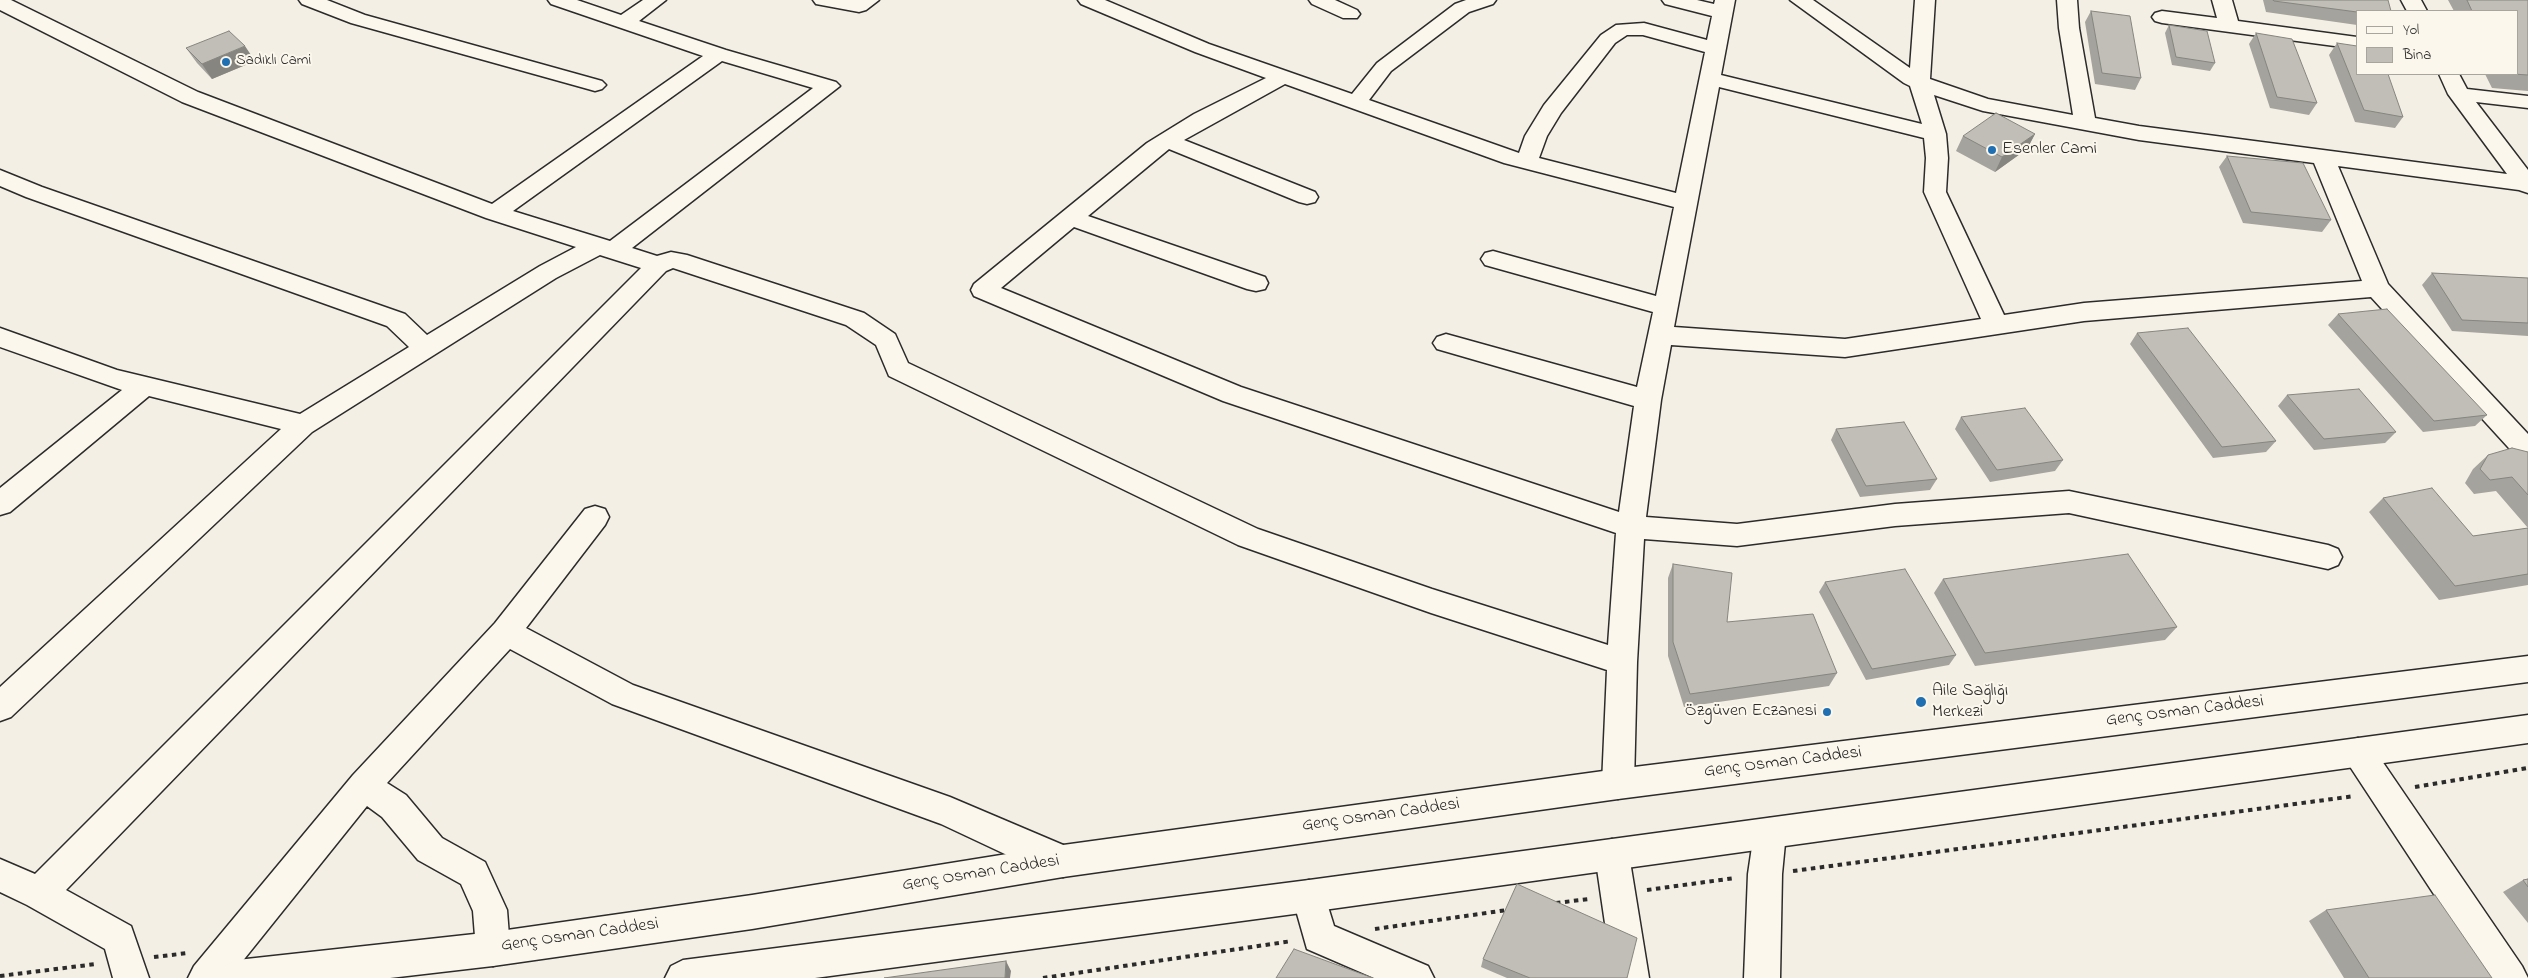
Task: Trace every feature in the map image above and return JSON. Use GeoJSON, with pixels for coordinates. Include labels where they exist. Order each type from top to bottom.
{"type":"FeatureCollection","features":[{"type":"Feature","properties":{"kind":"street"},"geometry":{"type":"LineString","coordinates":[[310,0],[358,19],[595,85]]}},
{"type":"Feature","properties":{"kind":"street"},"geometry":{"type":"LineString","coordinates":[[0,707],[303,425],[548,272],[606,248],[830,86],[719,54],[558,0]]}},
{"type":"Feature","properties":{"kind":"street"},"geometry":{"type":"LineString","coordinates":[[624,22],[656,0]]}},
{"type":"Feature","properties":{"kind":"street"},"geometry":{"type":"LineString","coordinates":[[823,0],[859,6],[869,0]]}},
{"type":"Feature","properties":{"kind":"street"},"geometry":{"type":"LineString","coordinates":[[1088,0],[1202,48],[1527,162],[1685,203]]}},
{"type":"Feature","properties":{"kind":"street"},"geometry":{"type":"LineString","coordinates":[[1319,0],[1350,14]]}},
{"type":"Feature","properties":{"kind":"street"},"geometry":{"type":"LineString","coordinates":[[1356,103],[1384,67],[1462,8],[1486,0]]}},
{"type":"Feature","properties":{"kind":"street"},"geometry":{"type":"LineString","coordinates":[[1618,784],[1622,662],[1632,527],[1648,400],[1724,6],[1672,0]]}},
{"type":"Feature","properties":{"kind":"street"},"geometry":{"type":"LineString","coordinates":[[1800,0],[1911,79],[1983,105],[2149,135],[2527,185]]}},
{"type":"Feature","properties":{"kind":"street"},"geometry":{"type":"LineString","coordinates":[[1925,0],[1918,82],[1930,111],[1935,134],[1938,158],[1936,192],[1996,325]]}},
{"type":"Feature","properties":{"kind":"street"},"geometry":{"type":"LineString","coordinates":[[2067,0],[2069,28],[2085,123]]}},
{"type":"Feature","properties":{"kind":"street"},"geometry":{"type":"LineString","coordinates":[[2222,0],[2230,26]]}},
{"type":"Feature","properties":{"kind":"street"},"geometry":{"type":"LineString","coordinates":[[0,2],[190,97],[494,213],[658,265]]}},
{"type":"Feature","properties":{"kind":"street"},"geometry":{"type":"LineString","coordinates":[[2162,17],[2356,43]]}},
{"type":"Feature","properties":{"kind":"street"},"geometry":{"type":"LineString","coordinates":[[1527,162],[1536,136],[1552,110],[1608,39],[1623,29],[1644,29],[1715,48]]}},
{"type":"Feature","properties":{"kind":"street"},"geometry":{"type":"LineString","coordinates":[[494,213],[719,54]]}},
{"type":"Feature","properties":{"kind":"street"},"geometry":{"type":"LineString","coordinates":[[2450,75],[2459,94],[2527,185]]}},
{"type":"Feature","properties":{"kind":"street"},"geometry":{"type":"LineString","coordinates":[[1283,77],[1202,120],[1155,148],[983,290],[1232,394],[1632,527],[1738,536],[1895,515],[2069,502],[2328,557]]}},
{"type":"Feature","properties":{"kind":"street"},"geometry":{"type":"LineString","coordinates":[[1709,78],[1935,134]]}},
{"type":"Feature","properties":{"kind":"street"},"geometry":{"type":"LineString","coordinates":[[2459,94],[2528,102]]}},
{"type":"Feature","properties":{"kind":"street"},"geometry":{"type":"LineString","coordinates":[[1168,140],[1307,197]]}},
{"type":"Feature","properties":{"kind":"street"},"geometry":{"type":"LineString","coordinates":[[2323,157],[2377,288],[2528,451]]}},
{"type":"Feature","properties":{"kind":"street"},"geometry":{"type":"LineString","coordinates":[[0,177],[34,192],[396,320],[426,349]]}},
{"type":"Feature","properties":{"kind":"street"},"geometry":{"type":"LineString","coordinates":[[1070,218],[1256,283]]}},
{"type":"Feature","properties":{"kind":"street"},"geometry":{"type":"LineString","coordinates":[[1493,259],[1666,307]]}},
{"type":"Feature","properties":{"kind":"street"},"geometry":{"type":"LineString","coordinates":[[39,893],[658,265],[671,260],[687,263],[855,319],[886,340],[898,369],[1248,537],[1431,601],[1622,662]]}},
{"type":"Feature","properties":{"kind":"street"},"geometry":{"type":"LineString","coordinates":[[1661,335],[1845,348],[2084,312],[2377,288]]}},
{"type":"Feature","properties":{"kind":"street"},"geometry":{"type":"LineString","coordinates":[[2,340],[112,378],[303,425]]}},
{"type":"Feature","properties":{"kind":"street"},"geometry":{"type":"LineString","coordinates":[[1446,343],[1648,400]]}},
{"type":"Feature","properties":{"kind":"street"},"geometry":{"type":"LineString","coordinates":[[0,504],[144,386]]}},
{"type":"Feature","properties":{"kind":"street"},"geometry":{"type":"LineString","coordinates":[[206,978],[364,785],[506,632],[595,517]]}},
{"type":"Feature","properties":{"kind":"street"},"geometry":{"type":"LineString","coordinates":[[506,632],[623,695],[950,812],[1019,844],[1063,861]]}},
{"type":"Feature","properties":{"kind":"street","name":"Genç Osman Caddesi"},"geometry":{"type":"LineString","coordinates":[[237,978],[493,949],[752,912],[1063,861],[1618,784],[2528,669]]}},
{"type":"Feature","properties":{"kind":"street"},"geometry":{"type":"LineString","coordinates":[[683,978],[1309,896],[2528,729]]}},
{"type":"Feature","properties":{"kind":"street"},"geometry":{"type":"LineString","coordinates":[[2358,752],[2510,978]]}},
{"type":"Feature","properties":{"kind":"street"},"geometry":{"type":"LineString","coordinates":[[364,785],[394,806],[430,849],[473,873],[490,910],[493,949]]}},
{"type":"Feature","properties":{"kind":"street"},"geometry":{"type":"LineString","coordinates":[[1762,978],[1765,874],[1770,833]]}},
{"type":"Feature","properties":{"kind":"street"},"geometry":{"type":"LineString","coordinates":[[1612,855],[1631,978]]}},
{"type":"Feature","properties":{"kind":"street"},"geometry":{"type":"LineString","coordinates":[[0,875],[39,893],[119,938],[131,978]]}},
{"type":"Feature","properties":{"kind":"street"},"geometry":{"type":"LineString","coordinates":[[1309,896],[1319,937],[1416,978]]}},
{"type":"Feature","properties":{"kind":"building"},"geometry":{"type":"Polygon","coordinates":[[[2388,0],[2391,10],[2356,10],[2356,12],[2274,1],[2388,0]]]}},
{"type":"Feature","properties":{"kind":"building"},"geometry":{"type":"Polygon","coordinates":[[[2467,0],[2528,0],[2528,75],[2518,74],[2518,10],[2472,10],[2467,0]]]}},
{"type":"Feature","properties":{"kind":"building"},"geometry":{"type":"Polygon","coordinates":[[[2091,11],[2130,16],[2141,78],[2102,73],[2091,11]]]}},
{"type":"Feature","properties":{"kind":"building"},"geometry":{"type":"Polygon","coordinates":[[[2169,25],[2207,31],[2215,63],[2176,57],[2169,25]]]}},
{"type":"Feature","properties":{"kind":"building"},"geometry":{"type":"Polygon","coordinates":[[[229,31],[245,46],[202,64],[186,48],[229,31]]]}},
{"type":"Feature","properties":{"kind":"building"},"geometry":{"type":"Polygon","coordinates":[[[2256,33],[2292,39],[2317,103],[2277,97],[2256,33]]]}},
{"type":"Feature","properties":{"kind":"building"},"geometry":{"type":"Polygon","coordinates":[[[2337,43],[2356,46],[2356,75],[2388,75],[2403,117],[2364,110],[2337,43]]]}},
{"type":"Feature","properties":{"kind":"building"},"geometry":{"type":"Polygon","coordinates":[[[1996,113],[2035,134],[2002,157],[1963,136],[1996,113]]]}},
{"type":"Feature","properties":{"kind":"building"},"geometry":{"type":"Polygon","coordinates":[[[2227,156],[2303,163],[2331,220],[2251,212],[2227,156]]]}},
{"type":"Feature","properties":{"kind":"building"},"geometry":{"type":"Polygon","coordinates":[[[2432,273],[2528,278],[2528,323],[2462,320],[2432,273]]]}},
{"type":"Feature","properties":{"kind":"building"},"geometry":{"type":"Polygon","coordinates":[[[2387,309],[2487,415],[2434,421],[2338,314],[2387,309]]]}},
{"type":"Feature","properties":{"kind":"building"},"geometry":{"type":"Polygon","coordinates":[[[2188,328],[2276,441],[2222,447],[2137,333],[2188,328]]]}},
{"type":"Feature","properties":{"kind":"building"},"geometry":{"type":"Polygon","coordinates":[[[2359,389],[2396,432],[2324,439],[2287,395],[2359,389]]]}},
{"type":"Feature","properties":{"kind":"building"},"geometry":{"type":"Polygon","coordinates":[[[2025,408],[2063,460],[1997,470],[1961,417],[2025,408]]]}},
{"type":"Feature","properties":{"kind":"building"},"geometry":{"type":"Polygon","coordinates":[[[1904,422],[1937,479],[1866,486],[1836,429],[1904,422]]]}},
{"type":"Feature","properties":{"kind":"building"},"geometry":{"type":"Polygon","coordinates":[[[2512,448],[2528,452],[2528,495],[2512,477],[2490,480],[2480,469],[2488,455],[2512,448]]]}},
{"type":"Feature","properties":{"kind":"building"},"geometry":{"type":"Polygon","coordinates":[[[2432,488],[2473,536],[2528,528],[2528,574],[2455,586],[2383,498],[2432,488]]]}},
{"type":"Feature","properties":{"kind":"building"},"geometry":{"type":"Polygon","coordinates":[[[2128,554],[2177,627],[1985,653],[1943,579],[2128,554]]]}},
{"type":"Feature","properties":{"kind":"building"},"geometry":{"type":"Polygon","coordinates":[[[1673,564],[1732,573],[1727,622],[1813,614],[1837,673],[1690,694],[1673,642],[1673,564]]]}},
{"type":"Feature","properties":{"kind":"building"},"geometry":{"type":"Polygon","coordinates":[[[1905,569],[1956,655],[1872,669],[1825,582],[1905,569]]]}},
{"type":"Feature","properties":{"kind":"building"},"geometry":{"type":"Polygon","coordinates":[[[2528,879],[2528,887],[2523,880],[2528,879]]]}},
{"type":"Feature","properties":{"kind":"building"},"geometry":{"type":"Polygon","coordinates":[[[1517,884],[1637,938],[1627,978],[1530,978],[1483,959],[1517,884]]]}},
{"type":"Feature","properties":{"kind":"building"},"geometry":{"type":"Polygon","coordinates":[[[2435,895],[2492,978],[2369,978],[2326,910],[2435,895]]]}},
{"type":"Feature","properties":{"kind":"building"},"geometry":{"type":"Polygon","coordinates":[[[1294,949],[1373,978],[1276,978],[1294,949]]]}},
{"type":"Feature","properties":{"kind":"building"},"geometry":{"type":"Polygon","coordinates":[[[1006,961],[1005,978],[884,978],[1006,961]]]}},
{"type":"Feature","properties":{"kind":"place","name":"Sadıklı Cami"},"geometry":{"type":"Point","coordinates":[226,62]}},
{"type":"Feature","properties":{"kind":"place","name":"Esenler Cami"},"geometry":{"type":"Point","coordinates":[1992,150]}},
{"type":"Feature","properties":{"kind":"place","name":"Aile Sağlığı Merkezi"},"geometry":{"type":"Point","coordinates":[1921,702]}},
{"type":"Feature","properties":{"kind":"place","name":"Özgüven Eczanesi"},"geometry":{"type":"Point","coordinates":[1827,712]}}]}
